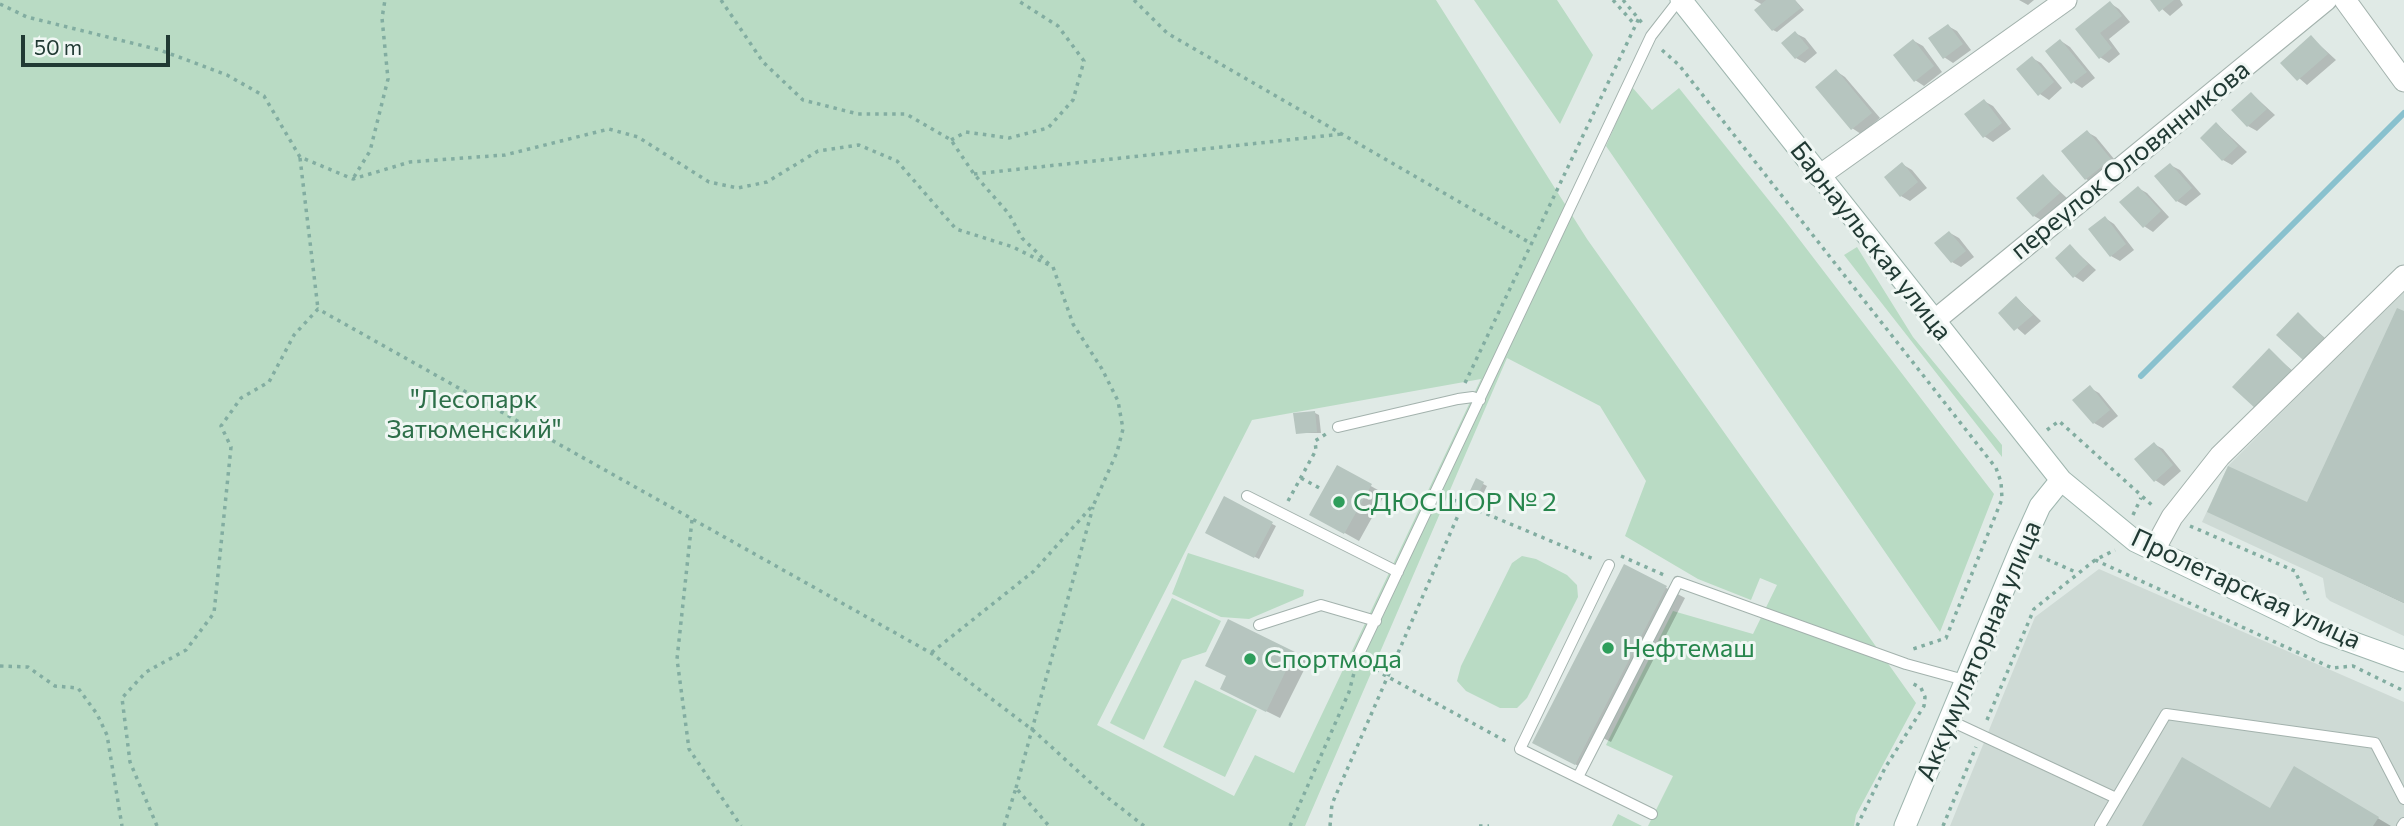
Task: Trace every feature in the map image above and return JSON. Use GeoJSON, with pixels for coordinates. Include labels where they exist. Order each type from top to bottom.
{"type":"FeatureCollection","features":[{"type":"Feature","properties":{"kind":"street","name":"Барнаульская улица"},"geometry":{"type":"LineString","coordinates":[[1680,0],[2062,480]]}},
{"type":"Feature","properties":{"kind":"street"},"geometry":{"type":"LineString","coordinates":[[1819,176],[2066,0]]}},
{"type":"Feature","properties":{"kind":"street","name":"переулок Оловянникова"},"geometry":{"type":"LineString","coordinates":[[1934,321],[2326,0]]}},
{"type":"Feature","properties":{"kind":"street"},"geometry":{"type":"LineString","coordinates":[[2345,0],[2404,81]]}},
{"type":"Feature","properties":{"kind":"street"},"geometry":{"type":"LineString","coordinates":[[2154,550],[2172,517],[2220,456],[2404,276]]}},
{"type":"Feature","properties":{"kind":"street","name":"Пролетарская улица"},"geometry":{"type":"LineString","coordinates":[[2062,480],[2124,533],[2154,550],[2324,632],[2404,661]]}},
{"type":"Feature","properties":{"kind":"street","name":"Аккумуляторная улица"},"geometry":{"type":"LineString","coordinates":[[1905,826],[2040,506],[2062,480]]}},
{"type":"Feature","properties":{"kind":"lane"},"geometry":{"type":"LineString","coordinates":[[1356,660],[1651,36],[1680,0]]}},
{"type":"Feature","properties":{"kind":"lane"},"geometry":{"type":"LineString","coordinates":[[1338,426],[1458,398],[1473,397],[1480,400]]}},
{"type":"Feature","properties":{"kind":"lane"},"geometry":{"type":"LineString","coordinates":[[1247,496],[1398,572]]}},
{"type":"Feature","properties":{"kind":"lane"},"geometry":{"type":"LineString","coordinates":[[1609,565],[1520,749],[1652,814]]}},
{"type":"Feature","properties":{"kind":"lane"},"geometry":{"type":"LineString","coordinates":[[1577,777],[1678,582],[1906,664],[1968,681]]}},
{"type":"Feature","properties":{"kind":"lane"},"geometry":{"type":"LineString","coordinates":[[1259,625],[1321,605],[1376,621]]}},
{"type":"Feature","properties":{"kind":"lane"},"geometry":{"type":"LineString","coordinates":[[2099,826],[2166,714],[2375,743],[2404,799]]}},
{"type":"Feature","properties":{"kind":"lane"},"geometry":{"type":"LineString","coordinates":[[1951,721],[2116,797]]}},
{"type":"Feature","properties":{"kind":"path"},"geometry":{"type":"LineString","coordinates":[[353,179],[370,151],[388,79],[382,18],[385,0]]}},
{"type":"Feature","properties":{"kind":"path"},"geometry":{"type":"LineString","coordinates":[[721,0],[763,62],[803,100],[858,114],[906,114],[951,140],[974,174],[1009,214],[1022,238],[1053,267],[1073,324],[1102,369],[1118,401],[1123,429],[1117,452],[1094,504],[1034,731],[1004,826]]}},
{"type":"Feature","properties":{"kind":"path"},"geometry":{"type":"LineString","coordinates":[[951,140],[966,132],[1009,138],[1048,128],[1073,100],[1084,61],[1058,26],[1017,0]]}},
{"type":"Feature","properties":{"kind":"path"},"geometry":{"type":"LineString","coordinates":[[1134,0],[1167,33],[1532,243]]}},
{"type":"Feature","properties":{"kind":"path"},"geometry":{"type":"LineString","coordinates":[[1613,0],[1636,26]]}},
{"type":"Feature","properties":{"kind":"path"},"geometry":{"type":"LineString","coordinates":[[0,4],[27,17],[160,50],[227,75],[264,96],[300,157],[318,309],[294,335],[269,382],[241,398],[221,426],[231,447],[214,613],[186,650],[146,672],[122,698],[130,762],[157,826]]}},
{"type":"Feature","properties":{"kind":"path"},"geometry":{"type":"LineString","coordinates":[[1458,398],[1639,18]]}},
{"type":"Feature","properties":{"kind":"path"},"geometry":{"type":"LineString","coordinates":[[1661,49],[1679,65],[1996,468],[2001,482],[2002,499],[1946,638],[1911,650]]}},
{"type":"Feature","properties":{"kind":"path"},"geometry":{"type":"LineString","coordinates":[[300,157],[353,179],[410,162],[505,155],[609,129],[638,137],[709,182],[738,188],[767,182],[818,151],[859,145],[897,161],[956,229],[1013,247],[1053,267]]}},
{"type":"Feature","properties":{"kind":"path"},"geometry":{"type":"LineString","coordinates":[[974,174],[1344,133]]}},
{"type":"Feature","properties":{"kind":"path"},"geometry":{"type":"LineString","coordinates":[[318,309],[931,653],[1034,731],[1103,794],[1144,826]]}},
{"type":"Feature","properties":{"kind":"path"},"geometry":{"type":"LineString","coordinates":[[2043,433],[2059,421],[2141,499],[2158,510]]}},
{"type":"Feature","properties":{"kind":"path"},"geometry":{"type":"LineString","coordinates":[[1282,512],[1316,450],[1315,441],[1338,426]]}},
{"type":"Feature","properties":{"kind":"path"},"geometry":{"type":"LineString","coordinates":[[1301,478],[1323,490]]}},
{"type":"Feature","properties":{"kind":"path"},"geometry":{"type":"LineString","coordinates":[[1436,493],[1609,565],[1622,555],[1678,582]]}},
{"type":"Feature","properties":{"kind":"path"},"geometry":{"type":"LineString","coordinates":[[2132,516],[2141,499]]}},
{"type":"Feature","properties":{"kind":"path"},"geometry":{"type":"LineString","coordinates":[[931,653],[1034,571],[1094,504]]}},
{"type":"Feature","properties":{"kind":"path"},"geometry":{"type":"LineString","coordinates":[[1330,826],[1332,804],[1463,504]]}},
{"type":"Feature","properties":{"kind":"path"},"geometry":{"type":"LineString","coordinates":[[692,519],[677,659],[689,749],[741,826]]}},
{"type":"Feature","properties":{"kind":"path"},"geometry":{"type":"LineString","coordinates":[[2188,526],[2295,571],[2309,604]]}},
{"type":"Feature","properties":{"kind":"path"},"geometry":{"type":"LineString","coordinates":[[1943,826],[2034,609],[2095,560],[2115,550]]}},
{"type":"Feature","properties":{"kind":"path"},"geometry":{"type":"LineString","coordinates":[[2037,555],[2078,573]]}},
{"type":"Feature","properties":{"kind":"path"},"geometry":{"type":"LineString","coordinates":[[2095,560],[2332,668],[2353,666],[2404,691]]}},
{"type":"Feature","properties":{"kind":"path"},"geometry":{"type":"LineString","coordinates":[[1290,826],[1349,692],[1356,660],[1520,749]]}},
{"type":"Feature","properties":{"kind":"path"},"geometry":{"type":"LineString","coordinates":[[0,666],[28,667],[55,685],[78,688],[97,713],[107,735],[122,826]]}},
{"type":"Feature","properties":{"kind":"path"},"geometry":{"type":"LineString","coordinates":[[1857,826],[1885,768],[1924,706],[1925,697],[1921,688],[1901,678]]}},
{"type":"Feature","properties":{"kind":"path"},"geometry":{"type":"LineString","coordinates":[[1016,788],[1049,826]]}},
{"type":"Feature","properties":{"kind":"path"},"geometry":{"type":"LineString","coordinates":[[1479,826],[1489,826]]}},
{"type":"Feature","properties":{"kind":"shaded area"},"geometry":{"type":"Polygon","coordinates":[[[2404,289],[2404,636],[2330,601],[2326,597],[2323,578],[2202,522],[2228,466],[2404,289]]]}},
{"type":"Feature","properties":{"kind":"shaded area"},"geometry":{"type":"Polygon","coordinates":[[[2099,569],[2404,702],[2404,826],[1950,826],[2035,617],[2099,569]]]}},
{"type":"Feature","properties":{"kind":"green space","name":"\"Лесопарк Затюменский\""},"geometry":{"type":"Polygon","coordinates":[[[0,0],[1436,0],[1587,239],[1916,703],[1856,815],[1854,826],[1648,826],[1673,776],[1606,745],[1673,611],[1753,634],[1777,585],[1760,578],[1751,600],[1698,579],[1625,536],[1646,481],[1600,406],[1507,358],[1305,826],[0,826],[0,0]],[[1481,379],[1252,420],[1097,725],[1234,796],[1255,755],[1294,773],[1481,379]]]}},
{"type":"Feature","properties":{"kind":"green space"},"geometry":{"type":"Polygon","coordinates":[[[1474,0],[1557,0],[1593,55],[1560,124],[1474,0]]]}},
{"type":"Feature","properties":{"kind":"green space"},"geometry":{"type":"Polygon","coordinates":[[[1632,87],[1652,110],[1679,88],[1783,218],[1994,494],[1940,632],[1606,146],[1632,87]]]}},
{"type":"Feature","properties":{"kind":"green space"},"geometry":{"type":"Polygon","coordinates":[[[1857,247],[1913,337],[2002,445],[2002,457],[1844,255],[1857,247]]]}},
{"type":"Feature","properties":{"kind":"green space"},"geometry":{"type":"Polygon","coordinates":[[[1188,553],[1304,590],[1303,596],[1249,619],[1221,617],[1172,594],[1188,553]]]}},
{"type":"Feature","properties":{"kind":"green space"},"geometry":{"type":"Polygon","coordinates":[[[1522,556],[1536,559],[1567,575],[1577,585],[1578,597],[1527,698],[1517,708],[1500,708],[1466,691],[1457,681],[1461,666],[1512,563],[1522,556]]]}},
{"type":"Feature","properties":{"kind":"green space"},"geometry":{"type":"Polygon","coordinates":[[[1172,598],[1221,621],[1206,652],[1182,660],[1144,740],[1110,723],[1172,598]]]}},
{"type":"Feature","properties":{"kind":"green space"},"geometry":{"type":"Polygon","coordinates":[[[1195,680],[1257,710],[1225,777],[1163,747],[1195,680]]]}},
{"type":"Feature","properties":{"kind":"green space"},"geometry":{"type":"Polygon","coordinates":[[[1618,814],[1642,826],[1612,826],[1618,814]]]}},
{"type":"Feature","properties":{"kind":"building"},"geometry":{"type":"Polygon","coordinates":[[[1766,0],[1795,0],[1801,8],[1772,31],[1754,10],[1766,0]]]}},
{"type":"Feature","properties":{"kind":"building"},"geometry":{"type":"Polygon","coordinates":[[[2150,0],[2174,0],[2159,12],[2150,0]]]}},
{"type":"Feature","properties":{"kind":"building"},"geometry":{"type":"Polygon","coordinates":[[[2110,1],[2122,16],[2100,33],[2112,48],[2099,59],[2075,29],[2110,1]]]}},
{"type":"Feature","properties":{"kind":"building"},"geometry":{"type":"Polygon","coordinates":[[[1948,24],[1963,44],[1943,59],[1928,38],[1948,24]]]}},
{"type":"Feature","properties":{"kind":"building"},"geometry":{"type":"Polygon","coordinates":[[[1795,31],[1809,48],[1795,59],[1781,43],[1795,31]]]}},
{"type":"Feature","properties":{"kind":"building"},"geometry":{"type":"Polygon","coordinates":[[[2311,35],[2328,54],[2297,81],[2280,63],[2311,35]]]}},
{"type":"Feature","properties":{"kind":"building"},"geometry":{"type":"Polygon","coordinates":[[[1913,39],[1934,66],[1914,82],[1893,55],[1913,39]]]}},
{"type":"Feature","properties":{"kind":"building"},"geometry":{"type":"Polygon","coordinates":[[[2060,39],[2087,72],[2071,84],[2045,51],[2060,39]]]}},
{"type":"Feature","properties":{"kind":"building"},"geometry":{"type":"Polygon","coordinates":[[[2032,56],[2054,82],[2038,96],[2016,69],[2032,56]]]}},
{"type":"Feature","properties":{"kind":"building"},"geometry":{"type":"Polygon","coordinates":[[[1836,69],[1872,113],[1851,130],[1815,87],[1836,69]]]}},
{"type":"Feature","properties":{"kind":"building"},"geometry":{"type":"Polygon","coordinates":[[[2251,92],[2267,109],[2247,127],[2231,110],[2251,92]]]}},
{"type":"Feature","properties":{"kind":"building"},"geometry":{"type":"Polygon","coordinates":[[[1984,99],[2002,123],[1983,138],[1964,114],[1984,99]]]}},
{"type":"Feature","properties":{"kind":"building"},"geometry":{"type":"Polygon","coordinates":[[[2216,122],[2238,146],[2222,161],[2200,138],[2216,122]]]}},
{"type":"Feature","properties":{"kind":"building"},"geometry":{"type":"Polygon","coordinates":[[[2087,130],[2111,159],[2085,180],[2061,151],[2087,130]]]}},
{"type":"Feature","properties":{"kind":"building"},"geometry":{"type":"Polygon","coordinates":[[[1902,162],[1918,182],[1900,197],[1884,177],[1902,162]]]}},
{"type":"Feature","properties":{"kind":"building"},"geometry":{"type":"Polygon","coordinates":[[[2170,163],[2192,188],[2176,202],[2154,176],[2170,163]]]}},
{"type":"Feature","properties":{"kind":"building"},"geometry":{"type":"Polygon","coordinates":[[[2043,174],[2060,193],[2033,217],[2016,198],[2043,174]]]}},
{"type":"Feature","properties":{"kind":"building"},"geometry":{"type":"Polygon","coordinates":[[[2138,186],[2161,211],[2143,228],[2119,202],[2138,186]]]}},
{"type":"Feature","properties":{"kind":"building"},"geometry":{"type":"Polygon","coordinates":[[[2105,216],[2126,244],[2110,257],[2088,229],[2105,216]]]}},
{"type":"Feature","properties":{"kind":"building"},"geometry":{"type":"Polygon","coordinates":[[[1949,231],[1966,251],[1951,263],[1934,243],[1949,231]]]}},
{"type":"Feature","properties":{"kind":"building"},"geometry":{"type":"Polygon","coordinates":[[[2070,244],[2088,264],[2073,278],[2055,258],[2070,244]]]}},
{"type":"Feature","properties":{"kind":"building"},"geometry":{"type":"Polygon","coordinates":[[[2016,296],[2033,315],[2014,331],[1998,313],[2016,296]]]}},
{"type":"Feature","properties":{"kind":"building"},"geometry":{"type":"Polygon","coordinates":[[[2397,308],[2404,311],[2404,603],[2207,512],[2228,466],[2307,502],[2397,308]]]}},
{"type":"Feature","properties":{"kind":"building"},"geometry":{"type":"Polygon","coordinates":[[[2298,312],[2324,338],[2303,360],[2276,335],[2298,312]]]}},
{"type":"Feature","properties":{"kind":"building"},"geometry":{"type":"Polygon","coordinates":[[[2269,348],[2292,371],[2256,409],[2232,387],[2269,348]]]}},
{"type":"Feature","properties":{"kind":"building"},"geometry":{"type":"Polygon","coordinates":[[[2090,385],[2110,410],[2093,424],[2072,400],[2090,385]]]}},
{"type":"Feature","properties":{"kind":"building"},"geometry":{"type":"Polygon","coordinates":[[[1315,411],[1317,432],[1296,434],[1293,413],[1315,411]]]}},
{"type":"Feature","properties":{"kind":"building"},"geometry":{"type":"Polygon","coordinates":[[[2154,442],[2173,465],[2154,482],[2134,459],[2154,442]]]}},
{"type":"Feature","properties":{"kind":"building","name":"СДЮСШОР № 2"},"geometry":{"type":"Polygon","coordinates":[[[1337,465],[1372,484],[1344,534],[1309,515],[1337,465]]]}},
{"type":"Feature","properties":{"kind":"building"},"geometry":{"type":"Polygon","coordinates":[[[1476,478],[1484,482],[1476,499],[1468,495],[1476,478]]]}},
{"type":"Feature","properties":{"kind":"building"},"geometry":{"type":"Polygon","coordinates":[[[1224,496],[1273,522],[1254,558],[1205,533],[1224,496]]]}},
{"type":"Feature","properties":{"kind":"building","name":"Нефтемаш"},"geometry":{"type":"Polygon","coordinates":[[[1624,564],[1667,586],[1575,765],[1532,743],[1624,564]]]}},
{"type":"Feature","properties":{"kind":"building","name":"Спортмода"},"geometry":{"type":"Polygon","coordinates":[[[1228,619],[1295,652],[1266,712],[1220,689],[1226,676],[1205,666],[1228,619]]]}},
{"type":"Feature","properties":{"kind":"building"},"geometry":{"type":"Polygon","coordinates":[[[2182,757],[2270,808],[2294,766],[2379,817],[2373,826],[2142,826],[2182,757]]]}},
{"type":"Feature","properties":{"kind":"waterway"},"geometry":{"type":"LineString","coordinates":[[2141,376],[2404,113]]}},
{"type":"Feature","properties":{"kind":"place","name":"СДЮСШОР № 2"},"geometry":{"type":"Point","coordinates":[1339,502]}},
{"type":"Feature","properties":{"kind":"place","name":"Нефтемаш"},"geometry":{"type":"Point","coordinates":[1608,648]}},
{"type":"Feature","properties":{"kind":"place","name":"Спортмода"},"geometry":{"type":"Point","coordinates":[1250,659]}}]}
